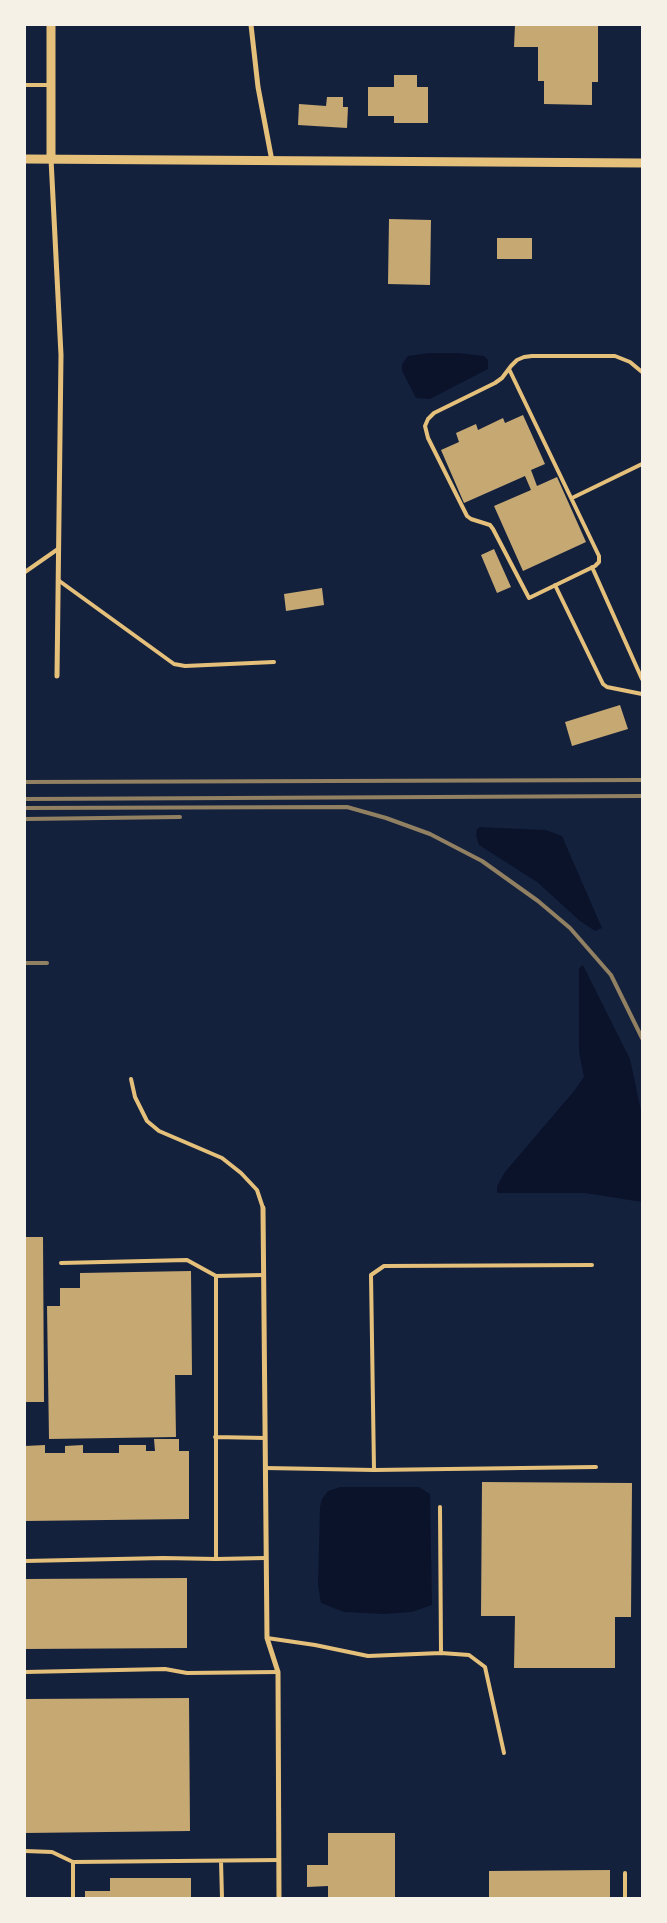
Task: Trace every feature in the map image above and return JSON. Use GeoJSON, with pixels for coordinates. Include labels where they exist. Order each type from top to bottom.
{"type":"FeatureCollection","features":[{"type":"Feature","properties":{"kind":"street"},"geometry":{"type":"LineString","coordinates":[[52,25],[51,159],[61,355],[57,676]]}},
{"type":"Feature","properties":{"kind":"street"},"geometry":{"type":"LineString","coordinates":[[251,25],[258,87],[272,161]]}},
{"type":"Feature","properties":{"kind":"street"},"geometry":{"type":"LineString","coordinates":[[25,159],[642,163]]}},
{"type":"Feature","properties":{"kind":"street"},"geometry":{"type":"LineString","coordinates":[[263,1208],[266,1468],[265,1558],[267,1638],[278,1672],[279,1898]]}},
{"type":"Feature","properties":{"kind":"lane"},"geometry":{"type":"LineString","coordinates":[[25,85],[51,85]]}},
{"type":"Feature","properties":{"kind":"lane"},"geometry":{"type":"LineString","coordinates":[[509,369],[600,556],[598,562],[592,567],[529,598],[490,525],[470,519],[467,516],[426,432],[425,426],[434,413],[495,383],[516,360],[532,356],[615,356],[630,362],[642,372]]}},
{"type":"Feature","properties":{"kind":"lane"},"geometry":{"type":"LineString","coordinates":[[572,498],[642,464]]}},
{"type":"Feature","properties":{"kind":"lane"},"geometry":{"type":"LineString","coordinates":[[25,572],[58,549]]}},
{"type":"Feature","properties":{"kind":"lane"},"geometry":{"type":"LineString","coordinates":[[592,567],[642,679]]}},
{"type":"Feature","properties":{"kind":"lane"},"geometry":{"type":"LineString","coordinates":[[58,580],[174,664],[185,666],[274,662]]}},
{"type":"Feature","properties":{"kind":"lane"},"geometry":{"type":"LineString","coordinates":[[555,585],[603,684],[607,688],[642,694]]}},
{"type":"Feature","properties":{"kind":"lane"},"geometry":{"type":"LineString","coordinates":[[131,1079],[135,1097],[148,1121],[159,1131],[222,1158],[242,1173],[257,1190],[263,1208]]}},
{"type":"Feature","properties":{"kind":"lane"},"geometry":{"type":"LineString","coordinates":[[61,1263],[186,1260],[216,1276],[263,1274]]}},
{"type":"Feature","properties":{"kind":"lane"},"geometry":{"type":"LineString","coordinates":[[374,1470],[371,1275],[384,1266],[592,1265]]}},
{"type":"Feature","properties":{"kind":"lane"},"geometry":{"type":"LineString","coordinates":[[216,1276],[216,1559]]}},
{"type":"Feature","properties":{"kind":"lane"},"geometry":{"type":"LineString","coordinates":[[215,1437],[265,1438]]}},
{"type":"Feature","properties":{"kind":"lane"},"geometry":{"type":"LineString","coordinates":[[266,1468],[374,1470],[596,1467]]}},
{"type":"Feature","properties":{"kind":"lane"},"geometry":{"type":"LineString","coordinates":[[440,1508],[441,1653]]}},
{"type":"Feature","properties":{"kind":"lane"},"geometry":{"type":"LineString","coordinates":[[25,1561],[265,1558]]}},
{"type":"Feature","properties":{"kind":"lane"},"geometry":{"type":"LineString","coordinates":[[267,1638],[315,1645],[368,1656],[441,1653],[469,1655],[485,1667],[504,1753]]}},
{"type":"Feature","properties":{"kind":"lane"},"geometry":{"type":"LineString","coordinates":[[25,1672],[165,1670],[186,1673],[278,1672]]}},
{"type":"Feature","properties":{"kind":"lane"},"geometry":{"type":"LineString","coordinates":[[25,1851],[52,1852],[73,1862],[279,1860]]}},
{"type":"Feature","properties":{"kind":"lane"},"geometry":{"type":"LineString","coordinates":[[221,1861],[222,1898]]}},
{"type":"Feature","properties":{"kind":"lane"},"geometry":{"type":"LineString","coordinates":[[73,1862],[73,1898]]}},
{"type":"Feature","properties":{"kind":"lane"},"geometry":{"type":"LineString","coordinates":[[624,1873],[625,1898]]}},
{"type":"Feature","properties":{"kind":"water"},"geometry":{"type":"Polygon","coordinates":[[[429,353],[458,353],[484,356],[488,360],[488,369],[430,399],[416,398],[402,371],[402,364],[408,356],[429,353]]]}},
{"type":"Feature","properties":{"kind":"water"},"geometry":{"type":"Polygon","coordinates":[[[480,827],[546,830],[562,836],[602,928],[595,931],[580,921],[537,882],[479,845],[476,835],[477,829],[480,827]]]}},
{"type":"Feature","properties":{"kind":"water"},"geometry":{"type":"Polygon","coordinates":[[[583,965],[630,1059],[642,1115],[642,1202],[585,1193],[497,1193],[497,1186],[505,1172],[584,1077],[579,1052],[579,968],[583,965]]]}},
{"type":"Feature","properties":{"kind":"water"},"geometry":{"type":"Polygon","coordinates":[[[340,1487],[419,1487],[430,1494],[432,1605],[412,1612],[384,1614],[344,1612],[321,1603],[318,1585],[320,1507],[322,1499],[328,1491],[340,1487]]]}},
{"type":"Feature","properties":{"kind":"building"},"geometry":{"type":"Polygon","coordinates":[[[515,25],[598,25],[598,82],[592,82],[592,105],[544,104],[544,81],[538,81],[538,47],[514,47],[515,25]]]}},
{"type":"Feature","properties":{"kind":"building"},"geometry":{"type":"Polygon","coordinates":[[[394,75],[417,75],[417,87],[428,87],[428,123],[394,123],[394,116],[368,116],[368,87],[394,87],[394,75]]]}},
{"type":"Feature","properties":{"kind":"building"},"geometry":{"type":"Polygon","coordinates":[[[327,97],[343,97],[343,107],[348,107],[347,128],[298,125],[299,104],[326,106],[327,97]]]}},
{"type":"Feature","properties":{"kind":"building"},"geometry":{"type":"Polygon","coordinates":[[[389,219],[431,220],[430,285],[388,284],[389,219]]]}},
{"type":"Feature","properties":{"kind":"building"},"geometry":{"type":"Polygon","coordinates":[[[497,238],[532,238],[532,259],[497,259],[497,238]]]}},
{"type":"Feature","properties":{"kind":"building"},"geometry":{"type":"Polygon","coordinates":[[[523,415],[545,464],[531,470],[537,486],[557,477],[586,542],[523,571],[494,506],[531,490],[525,476],[464,503],[441,450],[459,442],[456,433],[476,424],[478,430],[503,418],[505,423],[523,415]]]}},
{"type":"Feature","properties":{"kind":"building"},"geometry":{"type":"Polygon","coordinates":[[[494,549],[511,587],[497,593],[481,555],[494,549]]]}},
{"type":"Feature","properties":{"kind":"building"},"geometry":{"type":"Polygon","coordinates":[[[322,588],[324,605],[286,611],[284,594],[322,588]]]}},
{"type":"Feature","properties":{"kind":"building"},"geometry":{"type":"Polygon","coordinates":[[[620,705],[628,729],[572,746],[565,722],[620,705]]]}},
{"type":"Feature","properties":{"kind":"building"},"geometry":{"type":"Polygon","coordinates":[[[25,1237],[43,1237],[44,1402],[25,1402],[25,1237]]]}},
{"type":"Feature","properties":{"kind":"building"},"geometry":{"type":"Polygon","coordinates":[[[191,1271],[192,1375],[175,1375],[176,1437],[49,1439],[47,1306],[60,1306],[60,1288],[80,1288],[80,1273],[191,1271]]]}},
{"type":"Feature","properties":{"kind":"building"},"geometry":{"type":"Polygon","coordinates":[[[154,1439],[179,1439],[179,1451],[189,1451],[189,1519],[25,1521],[25,1446],[45,1445],[45,1453],[65,1453],[65,1446],[83,1445],[83,1453],[119,1453],[119,1445],[146,1445],[146,1451],[155,1451],[154,1439]]]}},
{"type":"Feature","properties":{"kind":"building"},"geometry":{"type":"Polygon","coordinates":[[[482,1482],[632,1483],[631,1617],[615,1617],[615,1668],[514,1668],[515,1616],[481,1616],[482,1482]]]}},
{"type":"Feature","properties":{"kind":"building"},"geometry":{"type":"Polygon","coordinates":[[[187,1578],[187,1648],[25,1649],[25,1579],[187,1578]]]}},
{"type":"Feature","properties":{"kind":"building"},"geometry":{"type":"Polygon","coordinates":[[[189,1698],[190,1831],[25,1833],[25,1699],[189,1698]]]}},
{"type":"Feature","properties":{"kind":"building"},"geometry":{"type":"Polygon","coordinates":[[[328,1833],[395,1833],[395,1898],[328,1898],[328,1886],[307,1887],[307,1865],[328,1865],[328,1833]]]}},
{"type":"Feature","properties":{"kind":"building"},"geometry":{"type":"Polygon","coordinates":[[[610,1870],[610,1898],[489,1898],[489,1871],[610,1870]]]}},
{"type":"Feature","properties":{"kind":"building"},"geometry":{"type":"Polygon","coordinates":[[[110,1878],[191,1878],[191,1898],[85,1898],[85,1891],[110,1891],[110,1878]]]}},
{"type":"Feature","properties":{"kind":"railway"},"geometry":{"type":"LineString","coordinates":[[25,782],[642,780]]}},
{"type":"Feature","properties":{"kind":"railway"},"geometry":{"type":"LineString","coordinates":[[25,799],[642,796]]}},
{"type":"Feature","properties":{"kind":"railway"},"geometry":{"type":"LineString","coordinates":[[25,808],[347,807],[386,818],[430,834],[482,861],[538,901],[570,928],[611,975],[642,1038]]}},
{"type":"Feature","properties":{"kind":"railway"},"geometry":{"type":"LineString","coordinates":[[25,819],[180,817]]}},
{"type":"Feature","properties":{"kind":"railway"},"geometry":{"type":"LineString","coordinates":[[25,963],[47,963]]}}]}
